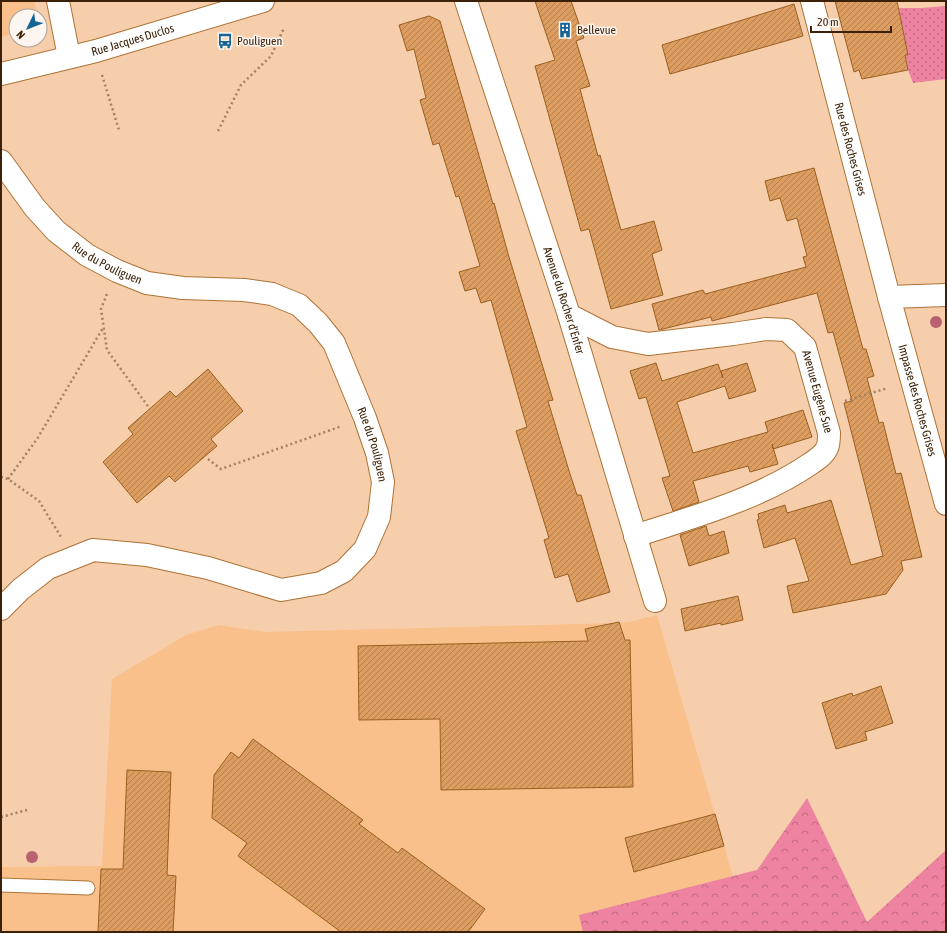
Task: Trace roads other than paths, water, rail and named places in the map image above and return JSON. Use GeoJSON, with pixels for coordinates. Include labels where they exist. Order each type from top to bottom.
{"type":"FeatureCollection","features":[{"type":"Feature","properties":{"kind":"street"},"geometry":{"type":"LineString","coordinates":[[58,1],[68,57]]}},
{"type":"Feature","properties":{"kind":"street","name":"Rue Jacques Duclos"},"geometry":{"type":"LineString","coordinates":[[1,74],[96,51],[263,1]]}},
{"type":"Feature","properties":{"kind":"street","name":"Avenue du Rocher d'Enfer"},"geometry":{"type":"LineString","coordinates":[[466,1],[569,315],[656,601]]}},
{"type":"Feature","properties":{"kind":"street","name":"Rue des Roches Grises"},"geometry":{"type":"LineString","coordinates":[[812,1],[889,297]]}},
{"type":"Feature","properties":{"kind":"street","name":"Rue du Pouliguen"},"geometry":{"type":"LineString","coordinates":[[1,161],[35,208],[56,231],[87,255],[117,271],[147,283],[183,288],[244,290],[272,294],[299,305],[318,323],[334,343],[365,418],[377,453],[383,482],[379,517],[365,549],[344,571],[321,583],[281,590],[208,568],[147,555],[93,550],[48,568],[1,609]]}},
{"type":"Feature","properties":{"kind":"street"},"geometry":{"type":"LineString","coordinates":[[889,297],[946,295]]}},
{"type":"Feature","properties":{"kind":"street","name":"Impasse des Roches Grises"},"geometry":{"type":"LineString","coordinates":[[889,297],[946,504]]}},
{"type":"Feature","properties":{"kind":"street","name":"Avenue Eugène Sue"},"geometry":{"type":"LineString","coordinates":[[569,315],[612,337],[648,344],[766,329],[787,330],[805,347],[829,433],[828,447],[820,457],[797,473],[752,495],[713,511],[635,536]]}},
{"type":"Feature","properties":{"kind":"lane"},"geometry":{"type":"LineString","coordinates":[[1,885],[88,888]]}},
{"type":"Feature","properties":{"kind":"place","name":"Bellevue"},"geometry":{"type":"Point","coordinates":[565,30]}},
{"type":"Feature","properties":{"kind":"place","name":"Pouliguen"},"geometry":{"type":"Point","coordinates":[225,41]}}]}
